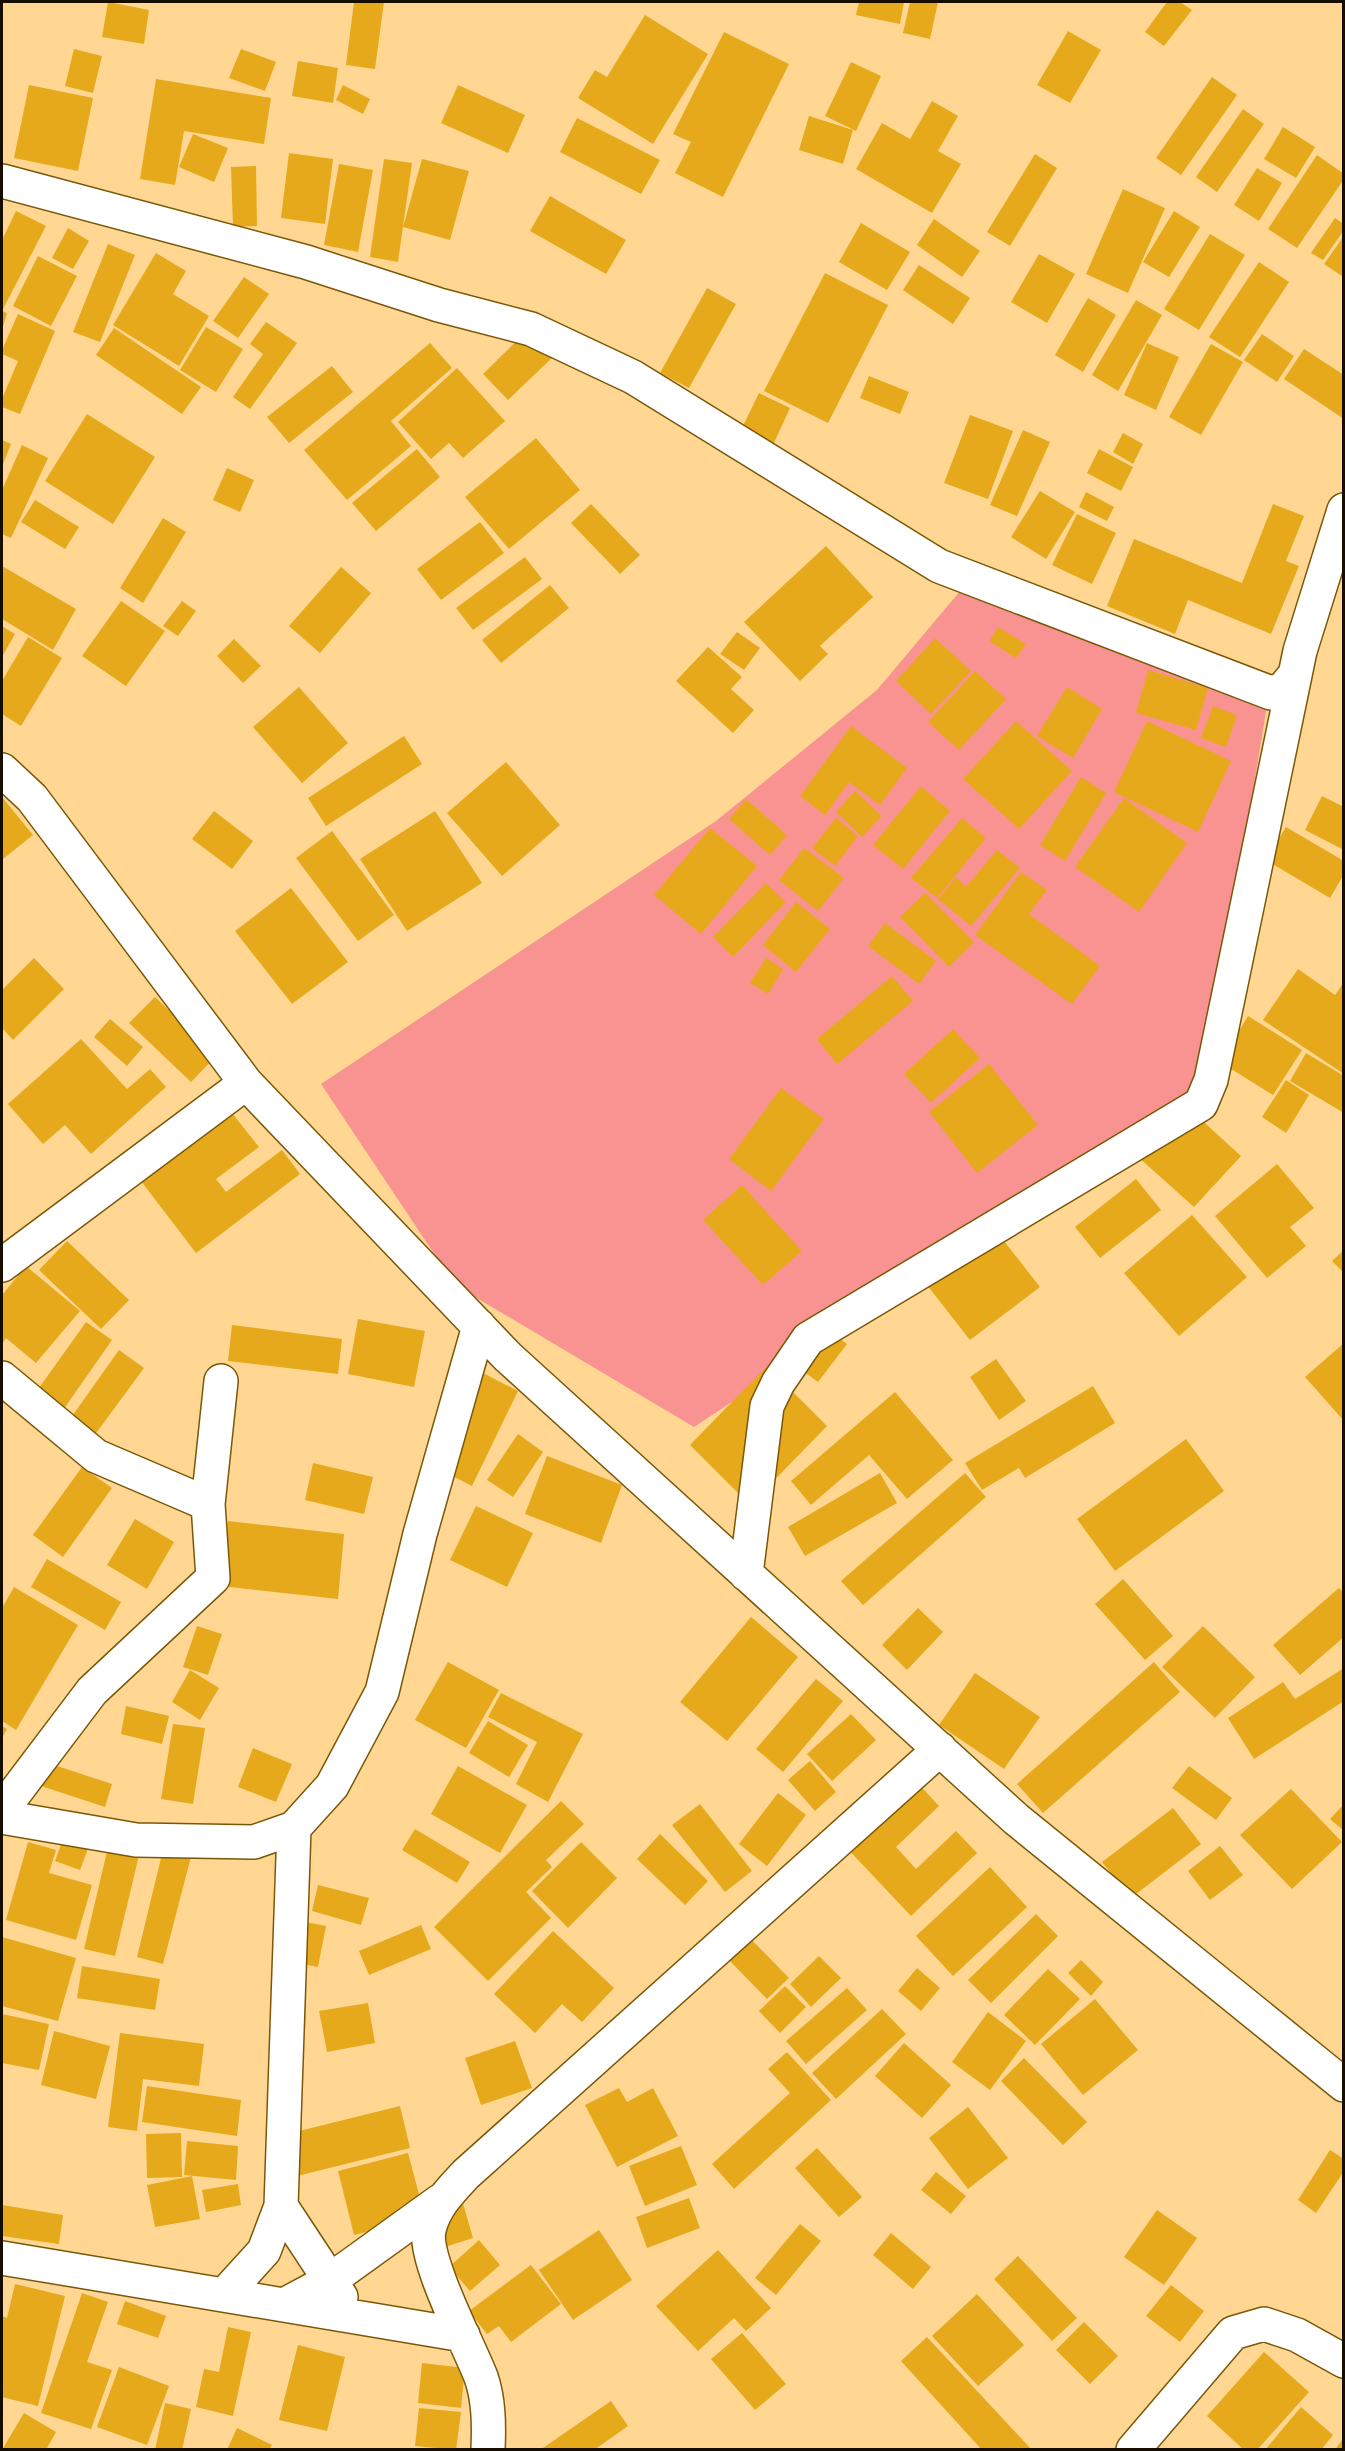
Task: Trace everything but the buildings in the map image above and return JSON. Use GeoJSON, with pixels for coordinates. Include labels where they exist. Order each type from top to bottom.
{"type":"FeatureCollection","features":[{"type":"Feature","properties":{"kind":"street"},"geometry":{"type":"LineString","coordinates":[[2,181],[306,262],[439,305],[531,329],[633,377],[939,566],[1271,693],[1283,689],[1293,677]]}},
{"type":"Feature","properties":{"kind":"street"},"geometry":{"type":"LineString","coordinates":[[746,1574],[766,1406],[778,1383],[808,1339],[1201,1104],[1211,1080],[1299,651],[1344,510]]}},
{"type":"Feature","properties":{"kind":"street"},"geometry":{"type":"LineString","coordinates":[[2,770],[32,798],[246,1083],[507,1357],[1016,1819],[1344,2085]]}},
{"type":"Feature","properties":{"kind":"street"},"geometry":{"type":"LineString","coordinates":[[2,1265],[246,1083]]}},
{"type":"Feature","properties":{"kind":"street"},"geometry":{"type":"LineString","coordinates":[[2,1817],[136,1840],[254,1842],[294,1828],[332,1786],[382,1692],[420,1534],[479,1326]]}},
{"type":"Feature","properties":{"kind":"street"},"geometry":{"type":"LineString","coordinates":[[2,1378],[96,1456],[208,1504]]}},
{"type":"Feature","properties":{"kind":"street"},"geometry":{"type":"LineString","coordinates":[[2,1810],[92,1691],[213,1578],[208,1504],[221,1381]]}},
{"type":"Feature","properties":{"kind":"street"},"geometry":{"type":"LineString","coordinates":[[284,2305],[329,2281],[440,2201],[466,2174],[940,1749]]}},
{"type":"Feature","properties":{"kind":"street"},"geometry":{"type":"LineString","coordinates":[[224,2295],[264,2251],[281,2206],[294,1828]]}},
{"type":"Feature","properties":{"kind":"street"},"geometry":{"type":"LineString","coordinates":[[440,2201],[428,2232],[432,2263],[481,2379],[489,2416],[488,2450]]}},
{"type":"Feature","properties":{"kind":"street"},"geometry":{"type":"LineString","coordinates":[[281,2206],[329,2281],[356,2317]]}},
{"type":"Feature","properties":{"kind":"street"},"geometry":{"type":"LineString","coordinates":[[2,2258],[463,2335]]}},
{"type":"Feature","properties":{"kind":"street"},"geometry":{"type":"LineString","coordinates":[[1134,2450],[1233,2332],[1264,2324],[1297,2335],[1344,2361]]}},
{"type":"Feature","properties":{"kind":"shaded area"},"geometry":{"type":"Polygon","coordinates":[[[961,590],[1268,699],[1204,1090],[694,1427],[455,1285],[321,1084],[716,821],[877,690],[961,590]]]}}]}
